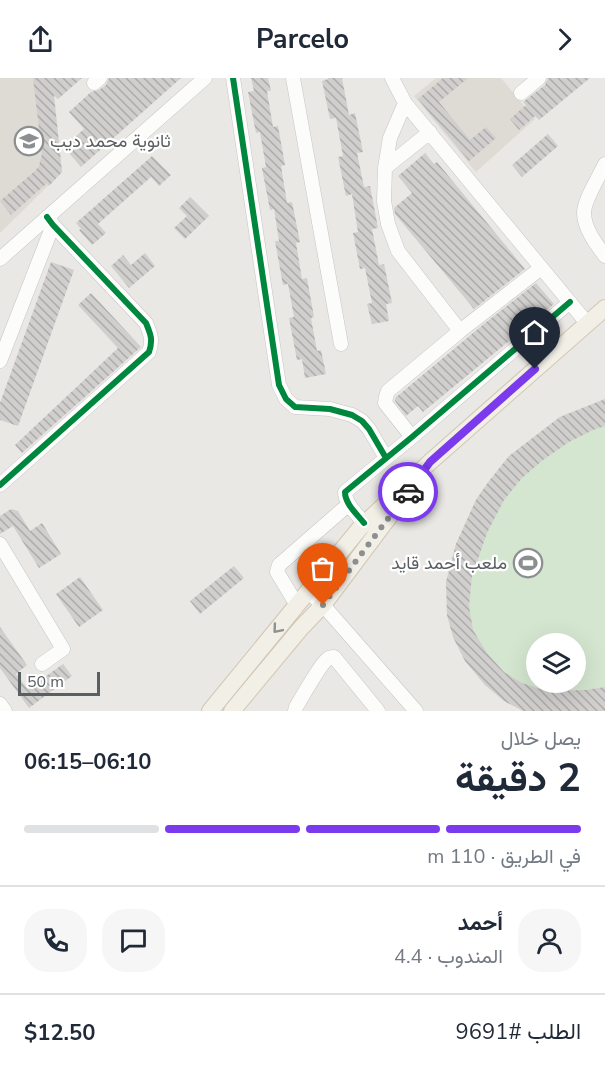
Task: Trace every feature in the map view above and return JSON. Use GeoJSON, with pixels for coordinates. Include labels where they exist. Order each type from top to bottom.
{"type":"FeatureCollection","features":[{"type":"Feature","properties":{"kind":"main road"},"geometry":{"type":"LineString","coordinates":[[210,711],[364,523],[605,308]]}},
{"type":"Feature","properties":{"kind":"main road"},"geometry":{"type":"LineString","coordinates":[[233,710],[323,605],[430,462]]}},
{"type":"Feature","properties":{"kind":"street"},"geometry":{"type":"LineString","coordinates":[[0,259],[50,221],[205,78]]}},
{"type":"Feature","properties":{"kind":"street"},"geometry":{"type":"LineString","coordinates":[[233,78],[279,385],[286,399],[295,407],[330,409],[352,415],[362,421],[386,458]]}},
{"type":"Feature","properties":{"kind":"street"},"geometry":{"type":"LineString","coordinates":[[293,78],[341,344]]}},
{"type":"Feature","properties":{"kind":"street"},"geometry":{"type":"LineString","coordinates":[[392,78],[405,103],[587,323]]}},
{"type":"Feature","properties":{"kind":"street"},"geometry":{"type":"LineString","coordinates":[[521,93],[539,78]]}},
{"type":"Feature","properties":{"kind":"street"},"geometry":{"type":"LineString","coordinates":[[405,103],[390,138],[385,168],[384,201],[388,224],[398,251],[460,332]]}},
{"type":"Feature","properties":{"kind":"street"},"geometry":{"type":"LineString","coordinates":[[385,168],[430,132]]}},
{"type":"Feature","properties":{"kind":"street"},"geometry":{"type":"LineString","coordinates":[[605,164],[588,198],[584,212],[586,223],[605,256]]}},
{"type":"Feature","properties":{"kind":"street"},"geometry":{"type":"LineString","coordinates":[[0,361],[50,221]]}},
{"type":"Feature","properties":{"kind":"street"},"geometry":{"type":"LineString","coordinates":[[0,485],[149,352],[152,344],[146,323],[50,221]]}},
{"type":"Feature","properties":{"kind":"street"},"geometry":{"type":"LineString","coordinates":[[412,437],[385,403],[388,391],[541,268]]}},
{"type":"Feature","properties":{"kind":"street"},"geometry":{"type":"LineString","coordinates":[[364,523],[349,504],[345,492],[570,302]]}},
{"type":"Feature","properties":{"kind":"street"},"geometry":{"type":"LineString","coordinates":[[297,605],[277,572],[277,568],[349,504]]}},
{"type":"Feature","properties":{"kind":"street"},"geometry":{"type":"LineString","coordinates":[[0,544],[63,649],[42,664]]}},
{"type":"Feature","properties":{"kind":"street"},"geometry":{"type":"LineString","coordinates":[[309,592],[416,711]]}},
{"type":"Feature","properties":{"kind":"street"},"geometry":{"type":"LineString","coordinates":[[301,708],[327,659],[334,657],[378,711]]}},
{"type":"Feature","properties":{"kind":"street"},"geometry":{"type":"LineString","coordinates":[[222,696],[233,710]]}},
{"type":"Feature","properties":{"kind":"street"},"geometry":{"type":"LineString","coordinates":[[0,704],[5,711]]}},
{"type":"Feature","properties":{"kind":"shaded area","name":"ثانوية محمد ديب"},"geometry":{"type":"Polygon","coordinates":[[[0,78],[51,78],[55,104],[52,105],[55,110],[62,172],[0,233],[0,78]]]}},
{"type":"Feature","properties":{"kind":"shaded area"},"geometry":{"type":"Polygon","coordinates":[[[436,78],[501,78],[535,119],[476,172],[414,96],[436,78]]]}},
{"type":"Feature","properties":{"kind":"green space","name":"ملعب أحمد قايد"},"geometry":{"type":"Polygon","coordinates":[[[605,399],[605,711],[523,711],[504,701],[485,685],[465,661],[453,637],[447,615],[446,582],[456,544],[476,499],[509,456],[559,417],[605,399]]]}},
{"type":"Feature","properties":{"kind":"building"},"geometry":{"type":"Polygon","coordinates":[[[33,78],[82,78],[58,99],[54,95],[62,172],[49,186],[47,183],[11,215],[0,201],[35,171],[42,154],[33,78]]]}},
{"type":"Feature","properties":{"kind":"building"},"geometry":{"type":"Polygon","coordinates":[[[109,78],[181,78],[81,167],[64,147],[84,129],[69,112],[91,92],[106,85],[109,78]]]}},
{"type":"Feature","properties":{"kind":"building"},"geometry":{"type":"Polygon","coordinates":[[[251,78],[268,78],[271,91],[267,91],[273,127],[278,126],[285,165],[281,166],[287,203],[292,202],[300,242],[296,243],[302,279],[307,278],[317,351],[321,350],[326,374],[305,378],[302,359],[297,360],[289,318],[294,317],[288,284],[283,285],[275,241],[279,241],[274,209],[270,210],[262,168],[266,167],[260,132],[256,133],[248,92],[254,91],[251,78]]]}},
{"type":"Feature","properties":{"kind":"building"},"geometry":{"type":"Polygon","coordinates":[[[328,78],[342,78],[349,115],[355,113],[363,152],[357,153],[364,187],[370,186],[378,228],[372,229],[379,265],[384,264],[392,303],[386,304],[389,321],[372,324],[367,304],[372,303],[365,268],[360,269],[353,233],[358,232],[352,194],[346,196],[338,157],[343,156],[336,118],[330,119],[322,81],[328,78]]]}},
{"type":"Feature","properties":{"kind":"building"},"geometry":{"type":"Polygon","coordinates":[[[443,78],[468,78],[439,102],[470,140],[486,127],[496,138],[469,161],[418,99],[443,78]]]}},
{"type":"Feature","properties":{"kind":"building"},"geometry":{"type":"Polygon","coordinates":[[[548,78],[590,78],[539,120],[535,116],[519,130],[510,119],[526,105],[523,102],[545,85],[548,78]]]}},
{"type":"Feature","properties":{"kind":"building"},"geometry":{"type":"Polygon","coordinates":[[[548,134],[558,146],[522,177],[512,165],[548,134]]]}},
{"type":"Feature","properties":{"kind":"building"},"geometry":{"type":"Polygon","coordinates":[[[425,153],[434,164],[437,162],[525,269],[474,309],[395,214],[394,208],[412,193],[398,176],[425,153]]]}},
{"type":"Feature","properties":{"kind":"building"},"geometry":{"type":"Polygon","coordinates":[[[152,156],[171,175],[159,186],[151,177],[98,224],[106,233],[92,245],[76,223],[152,156]]]}},
{"type":"Feature","properties":{"kind":"building"},"geometry":{"type":"Polygon","coordinates":[[[190,197],[209,216],[185,239],[174,228],[187,216],[179,208],[190,197]]]}},
{"type":"Feature","properties":{"kind":"building"},"geometry":{"type":"Polygon","coordinates":[[[145,253],[155,266],[129,288],[111,266],[123,255],[131,265],[145,253]]]}},
{"type":"Feature","properties":{"kind":"building"},"geometry":{"type":"Polygon","coordinates":[[[51,262],[74,270],[18,426],[0,420],[0,403],[51,262]]]}},
{"type":"Feature","properties":{"kind":"building"},"geometry":{"type":"Polygon","coordinates":[[[536,283],[554,304],[423,412],[418,406],[406,416],[395,398],[536,283]]]}},
{"type":"Feature","properties":{"kind":"building"},"geometry":{"type":"Polygon","coordinates":[[[91,293],[141,347],[22,453],[15,445],[118,348],[78,305],[91,293]]]}},
{"type":"Feature","properties":{"kind":"building"},"geometry":{"type":"Polygon","coordinates":[[[605,399],[605,426],[569,442],[543,460],[522,478],[504,500],[487,533],[472,576],[469,606],[473,630],[487,653],[504,672],[526,684],[526,693],[586,693],[586,690],[605,687],[605,711],[523,711],[504,701],[485,685],[465,661],[453,637],[447,615],[446,582],[456,544],[476,500],[509,456],[560,417],[605,399]]]}},
{"type":"Feature","properties":{"kind":"building"},"geometry":{"type":"Polygon","coordinates":[[[11,509],[18,511],[30,531],[42,523],[61,554],[39,568],[13,526],[0,534],[0,516],[11,509]]]}},
{"type":"Feature","properties":{"kind":"building"},"geometry":{"type":"Polygon","coordinates":[[[234,566],[244,578],[200,614],[190,601],[234,566]]]}},
{"type":"Feature","properties":{"kind":"building"},"geometry":{"type":"Polygon","coordinates":[[[80,577],[103,610],[79,627],[56,594],[80,577]]]}},
{"type":"Feature","properties":{"kind":"building"},"geometry":{"type":"Polygon","coordinates":[[[0,627],[27,665],[16,674],[28,689],[63,664],[72,676],[29,708],[0,668],[0,627]]]}},
{"type":"Feature","properties":{"kind":"cycle path"},"geometry":{"type":"LineString","coordinates":[[233,78],[279,385],[286,399],[295,407],[330,409],[352,415],[362,421],[386,458]]}},
{"type":"Feature","properties":{"kind":"cycle path"},"geometry":{"type":"LineString","coordinates":[[0,485],[149,352],[151,344],[146,323],[47,217]]}},
{"type":"Feature","properties":{"kind":"cycle path"},"geometry":{"type":"LineString","coordinates":[[364,523],[349,505],[345,492],[570,302]]}},
{"type":"Feature","properties":{"kind":"way so far"},"geometry":{"type":"LineString","coordinates":[[323,605],[408,492]]}},
{"type":"Feature","properties":{"kind":"place","name":"ثانوية محمد ديب"},"geometry":{"type":"Point","coordinates":[29,141]}},
{"type":"Feature","properties":{"kind":"place","name":"ملعب أحمد قايد"},"geometry":{"type":"Point","coordinates":[528,563]}},
{"type":"Feature","properties":{"kind":"route"},"geometry":{"type":"LineString","coordinates":[[408,492],[430,462],[535,369]]}}]}
